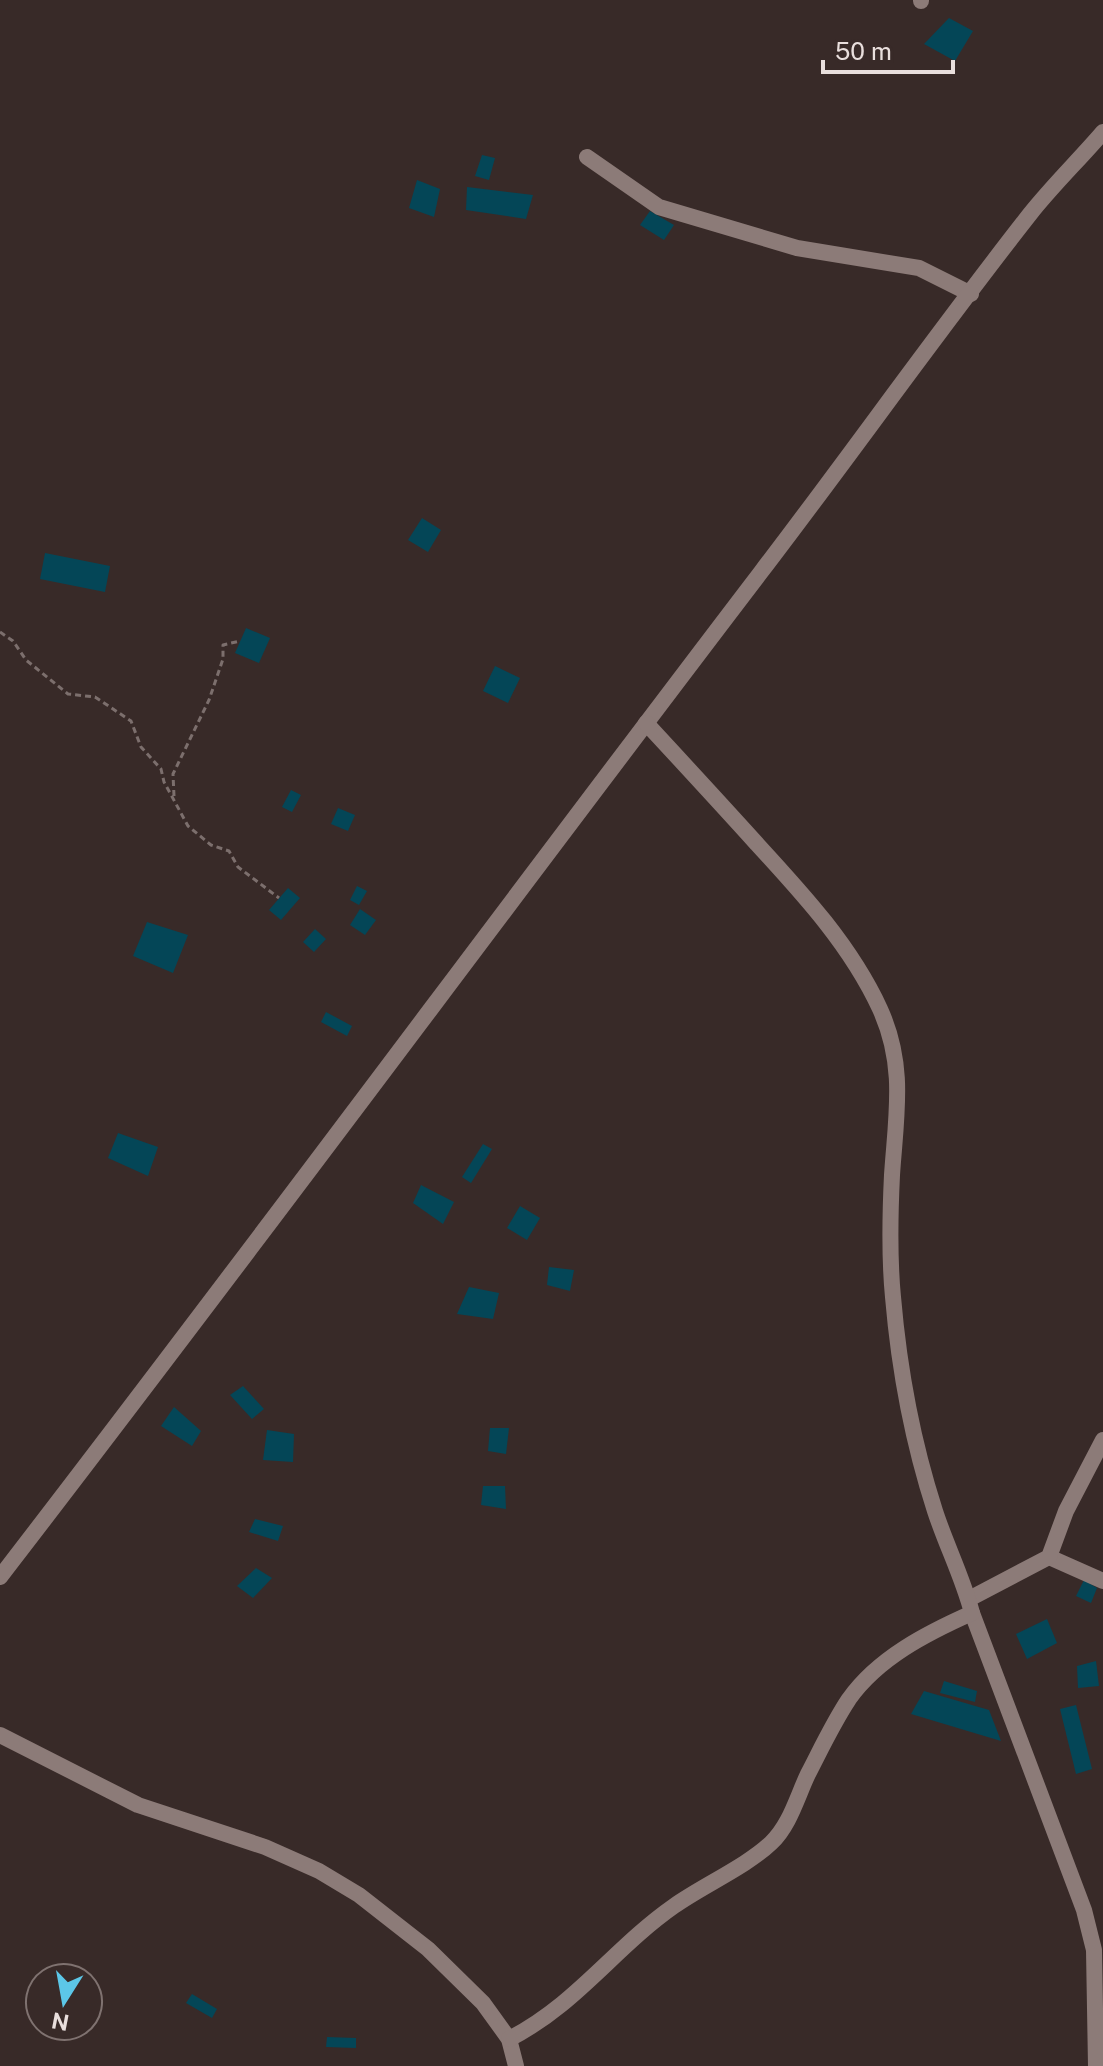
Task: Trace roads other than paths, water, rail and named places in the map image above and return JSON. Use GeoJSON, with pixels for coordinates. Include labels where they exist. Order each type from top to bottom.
{"type":"FeatureCollection","features":[{"type":"Feature","properties":{"kind":"street"},"geometry":{"type":"LineString","coordinates":[[0,1577],[211,1304],[471,953],[824,491],[928,346],[1032,211],[1103,132]]}},
{"type":"Feature","properties":{"kind":"street"},"geometry":{"type":"LineString","coordinates":[[587,157],[659,207],[797,248],[919,268],[971,294]]}},
{"type":"Feature","properties":{"kind":"street"},"geometry":{"type":"LineString","coordinates":[[646,723],[826,924],[847,952],[879,1008],[895,1049],[899,1091],[890,1234],[892,1296],[910,1411],[935,1510],[1084,1910],[1094,1950],[1096,2066]]}},
{"type":"Feature","properties":{"kind":"street"},"geometry":{"type":"LineString","coordinates":[[509,2039],[559,2009],[673,1907],[770,1844],[789,1817],[849,1700],[862,1684],[895,1656],[1049,1557],[1066,1511],[1103,1440]]}},
{"type":"Feature","properties":{"kind":"street"},"geometry":{"type":"LineString","coordinates":[[1049,1557],[1103,1581]]}},
{"type":"Feature","properties":{"kind":"street"},"geometry":{"type":"LineString","coordinates":[[0,1735],[138,1805],[265,1847],[319,1871],[359,1895],[428,1949],[483,2003],[509,2039],[516,2066]]}}]}
